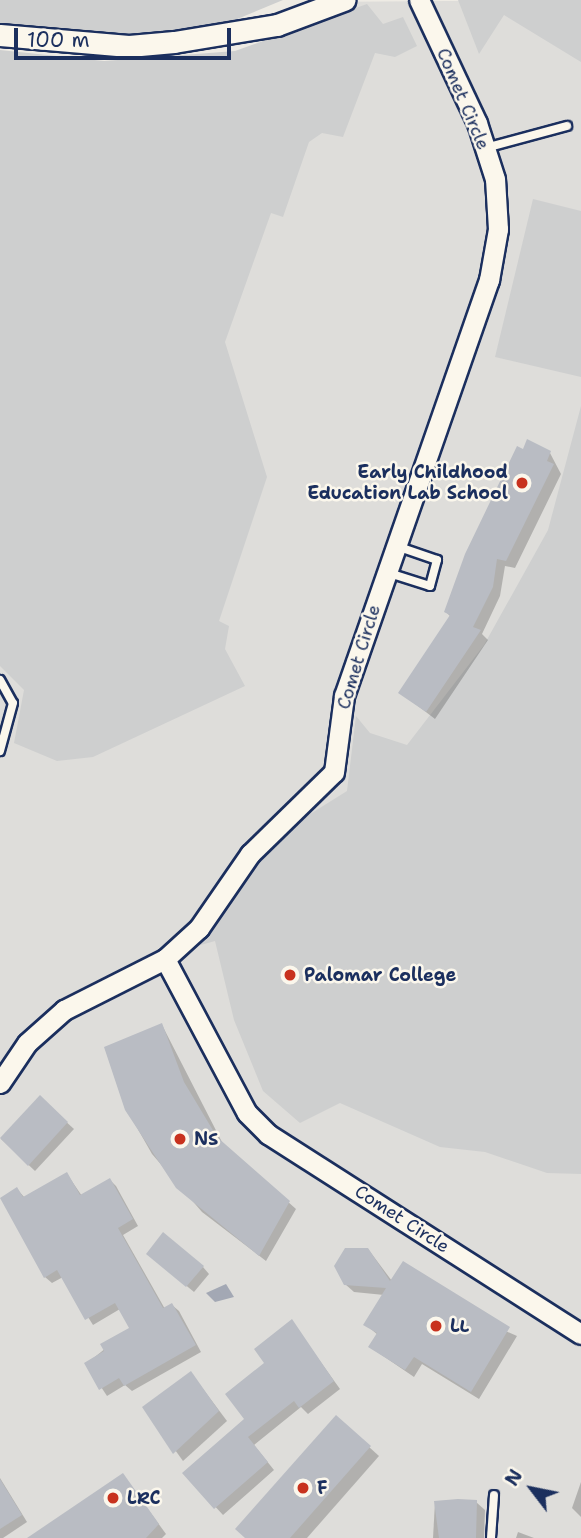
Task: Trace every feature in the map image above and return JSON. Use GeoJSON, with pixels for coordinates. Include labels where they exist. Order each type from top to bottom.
{"type":"FeatureCollection","features":[{"type":"Feature","properties":{"kind":"main road"},"geometry":{"type":"LineString","coordinates":[[256,26],[307,0]]}},
{"type":"Feature","properties":{"kind":"main road"},"geometry":{"type":"LineString","coordinates":[[0,35],[128,46],[277,25],[344,0]]}},
{"type":"Feature","properties":{"kind":"street","name":"Comet Circle"},"geometry":{"type":"LineString","coordinates":[[419,0],[485,148],[498,229],[489,280],[344,696],[330,782],[278,822],[205,922],[165,959],[247,1113],[268,1134],[581,1334]]}},
{"type":"Feature","properties":{"kind":"street"},"geometry":{"type":"LineString","coordinates":[[0,1083],[27,1043],[64,1010],[165,959]]}},
{"type":"Feature","properties":{"kind":"lane"},"geometry":{"type":"LineString","coordinates":[[485,148],[567,127]]}},
{"type":"Feature","properties":{"kind":"lane"},"geometry":{"type":"LineString","coordinates":[[386,572],[430,586],[437,560],[395,546]]}},
{"type":"Feature","properties":{"kind":"lane"},"geometry":{"type":"LineString","coordinates":[[0,680],[13,703],[0,751]]}},
{"type":"Feature","properties":{"kind":"lane"},"geometry":{"type":"LineString","coordinates":[[491,1538],[494,1496]]}},
{"type":"Feature","properties":{"kind":"shaded area"},"geometry":{"type":"Polygon","coordinates":[[[0,0],[283,0],[230,22],[142,37],[0,23],[0,0]]]}},
{"type":"Feature","properties":{"kind":"shaded area"},"geometry":{"type":"Polygon","coordinates":[[[458,0],[581,0],[581,62],[504,15],[479,54],[458,0]]]}},
{"type":"Feature","properties":{"kind":"shaded area","name":"Palomar College"},"geometry":{"type":"Polygon","coordinates":[[[581,0],[581,1538],[0,1538],[0,384],[47,412],[319,2],[581,0]]]}},
{"type":"Feature","properties":{"kind":"shaded area"},"geometry":{"type":"Polygon","coordinates":[[[367,4],[383,24],[403,17],[417,46],[395,57],[375,53],[343,137],[322,133],[309,142],[283,217],[271,213],[225,342],[267,477],[219,621],[229,626],[225,649],[245,686],[93,757],[57,761],[14,743],[24,690],[0,666],[0,50],[104,61],[235,51],[367,4]]]}},
{"type":"Feature","properties":{"kind":"shaded area"},"geometry":{"type":"Polygon","coordinates":[[[533,199],[581,211],[581,377],[495,357],[533,199]]]}},
{"type":"Feature","properties":{"kind":"shaded area"},"geometry":{"type":"Polygon","coordinates":[[[581,406],[581,1174],[547,1173],[485,1152],[440,1147],[340,1103],[300,1123],[263,1091],[234,1020],[215,941],[197,946],[283,831],[347,791],[356,716],[370,733],[407,745],[484,645],[548,530],[581,406]]]}},
{"type":"Feature","properties":{"kind":"shaded area"},"geometry":{"type":"Polygon","coordinates":[[[226,1284],[234,1297],[215,1302],[206,1293],[226,1284]]]}},
{"type":"Feature","properties":{"kind":"building"},"geometry":{"type":"Polygon","coordinates":[[[527,439],[551,451],[547,461],[554,464],[506,561],[497,559],[493,587],[473,627],[481,630],[426,712],[398,693],[450,615],[444,612],[465,554],[517,446],[523,449],[527,439]]]}},
{"type":"Feature","properties":{"kind":"building","name":"NS"},"geometry":{"type":"Polygon","coordinates":[[[162,1023],[184,1082],[217,1137],[290,1201],[259,1256],[176,1188],[125,1110],[104,1047],[162,1023]]]}},
{"type":"Feature","properties":{"kind":"building"},"geometry":{"type":"Polygon","coordinates":[[[40,1095],[68,1122],[28,1166],[0,1138],[40,1095]]]}},
{"type":"Feature","properties":{"kind":"building"},"geometry":{"type":"Polygon","coordinates":[[[67,1172],[80,1195],[110,1178],[133,1219],[118,1228],[163,1308],[172,1303],[196,1345],[124,1386],[119,1378],[99,1390],[84,1363],[104,1351],[100,1344],[129,1328],[115,1303],[85,1320],[57,1270],[44,1278],[0,1198],[17,1187],[23,1197],[67,1172]]]}},
{"type":"Feature","properties":{"kind":"building"},"geometry":{"type":"Polygon","coordinates":[[[163,1232],[204,1266],[186,1287],[146,1254],[163,1232]]]}},
{"type":"Feature","properties":{"kind":"building","name":"LL"},"geometry":{"type":"Polygon","coordinates":[[[345,1248],[368,1248],[390,1281],[403,1261],[510,1327],[471,1392],[414,1357],[405,1370],[368,1347],[377,1333],[363,1325],[386,1288],[344,1285],[334,1266],[345,1248]]]}},
{"type":"Feature","properties":{"kind":"building"},"geometry":{"type":"Polygon","coordinates":[[[292,1319],[334,1381],[299,1408],[294,1401],[248,1437],[268,1462],[214,1509],[182,1473],[244,1419],[225,1394],[264,1363],[254,1349],[292,1319]]]}},
{"type":"Feature","properties":{"kind":"building"},"geometry":{"type":"Polygon","coordinates":[[[191,1371],[219,1411],[173,1454],[142,1407],[191,1371]]]}},
{"type":"Feature","properties":{"kind":"building","name":"F"},"geometry":{"type":"Polygon","coordinates":[[[336,1415],[371,1446],[290,1538],[245,1538],[235,1529],[336,1415]]]}},
{"type":"Feature","properties":{"kind":"building","name":"LRC"},"geometry":{"type":"Polygon","coordinates":[[[123,1473],[159,1524],[146,1538],[27,1538],[123,1473]]]}},
{"type":"Feature","properties":{"kind":"building"},"geometry":{"type":"Polygon","coordinates":[[[0,1479],[22,1515],[0,1529],[0,1479]]]}},
{"type":"Feature","properties":{"kind":"building"},"geometry":{"type":"Polygon","coordinates":[[[477,1500],[476,1538],[439,1538],[434,1501],[477,1500]]]}},
{"type":"Feature","properties":{"kind":"place","name":"Early Childhood Education Lab School"},"geometry":{"type":"Point","coordinates":[522,483]}},
{"type":"Feature","properties":{"kind":"place","name":"Palomar College"},"geometry":{"type":"Point","coordinates":[290,975]}},
{"type":"Feature","properties":{"kind":"place","name":"NS"},"geometry":{"type":"Point","coordinates":[180,1139]}},
{"type":"Feature","properties":{"kind":"place","name":"LL"},"geometry":{"type":"Point","coordinates":[436,1326]}},
{"type":"Feature","properties":{"kind":"place","name":"F"},"geometry":{"type":"Point","coordinates":[303,1488]}},
{"type":"Feature","properties":{"kind":"place","name":"LRC"},"geometry":{"type":"Point","coordinates":[113,1498]}}]}
